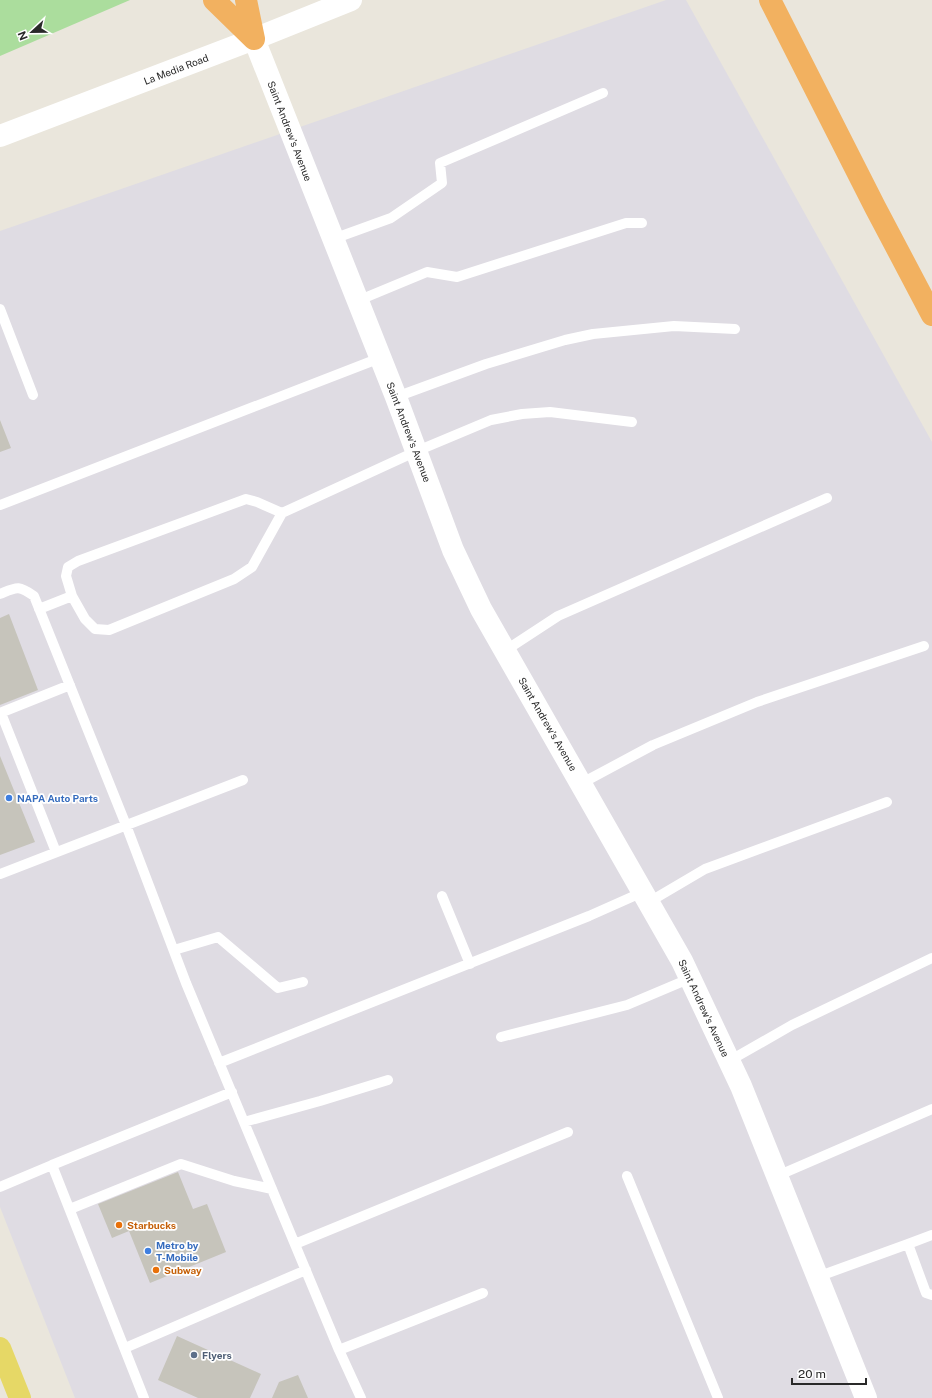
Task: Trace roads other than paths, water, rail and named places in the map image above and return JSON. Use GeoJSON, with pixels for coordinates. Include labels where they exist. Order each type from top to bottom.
{"type":"FeatureCollection","features":[{"type":"Feature","properties":{"kind":"highway"},"geometry":{"type":"LineString","coordinates":[[214,0],[254,39]]}},
{"type":"Feature","properties":{"kind":"highway"},"geometry":{"type":"LineString","coordinates":[[246,0],[254,39]]}},
{"type":"Feature","properties":{"kind":"highway"},"geometry":{"type":"LineString","coordinates":[[770,0],[875,207],[932,315]]}},
{"type":"Feature","properties":{"kind":"main road"},"geometry":{"type":"LineString","coordinates":[[0,1348],[20,1398]]}},
{"type":"Feature","properties":{"kind":"street","name":"La Media Road"},"geometry":{"type":"LineString","coordinates":[[0,136],[254,39],[351,0]]}},
{"type":"Feature","properties":{"kind":"street","name":"Saint Andrew's Avenue"},"geometry":{"type":"LineString","coordinates":[[254,39],[396,397],[453,550],[481,609],[582,783],[691,978],[741,1086],[866,1398]]}},
{"type":"Feature","properties":{"kind":"lane"},"geometry":{"type":"LineString","coordinates":[[333,239],[391,218],[442,183],[440,163],[603,93]]}},
{"type":"Feature","properties":{"kind":"lane"},"geometry":{"type":"LineString","coordinates":[[358,301],[427,272],[457,277],[626,223],[642,223]]}},
{"type":"Feature","properties":{"kind":"lane"},"geometry":{"type":"LineString","coordinates":[[0,308],[3,326],[33,395]]}},
{"type":"Feature","properties":{"kind":"lane"},"geometry":{"type":"LineString","coordinates":[[396,397],[486,364],[565,340],[593,334],[674,326],[735,328]]}},
{"type":"Feature","properties":{"kind":"lane"},"geometry":{"type":"LineString","coordinates":[[0,505],[380,358]]}},
{"type":"Feature","properties":{"kind":"lane"},"geometry":{"type":"LineString","coordinates":[[282,513],[246,499],[78,561],[68,567],[66,576],[72,596],[85,619],[95,629],[109,630],[234,579],[252,567],[282,513],[417,451],[491,420],[522,414],[550,412],[632,422]]}},
{"type":"Feature","properties":{"kind":"lane"},"geometry":{"type":"LineString","coordinates":[[506,650],[558,616],[827,498]]}},
{"type":"Feature","properties":{"kind":"lane"},"geometry":{"type":"LineString","coordinates":[[0,594],[16,588],[24,588],[34,596],[219,1063],[338,1350],[361,1398]]}},
{"type":"Feature","properties":{"kind":"lane"},"geometry":{"type":"LineString","coordinates":[[39,609],[72,596]]}},
{"type":"Feature","properties":{"kind":"lane"},"geometry":{"type":"LineString","coordinates":[[582,783],[653,745],[757,702],[924,646]]}},
{"type":"Feature","properties":{"kind":"lane"},"geometry":{"type":"LineString","coordinates":[[56,852],[0,713],[70,685]]}},
{"type":"Feature","properties":{"kind":"lane"},"geometry":{"type":"LineString","coordinates":[[0,874],[243,780]]}},
{"type":"Feature","properties":{"kind":"lane"},"geometry":{"type":"LineString","coordinates":[[219,1063],[589,916],[646,897],[705,869],[887,802]]}},
{"type":"Feature","properties":{"kind":"lane"},"geometry":{"type":"LineString","coordinates":[[442,896],[470,964]]}},
{"type":"Feature","properties":{"kind":"lane"},"geometry":{"type":"LineString","coordinates":[[174,950],[218,937],[278,988],[303,982]]}},
{"type":"Feature","properties":{"kind":"lane"},"geometry":{"type":"LineString","coordinates":[[729,1061],[792,1025],[932,958]]}},
{"type":"Feature","properties":{"kind":"lane"},"geometry":{"type":"LineString","coordinates":[[501,1037],[627,1005],[691,978]]}},
{"type":"Feature","properties":{"kind":"lane"},"geometry":{"type":"LineString","coordinates":[[244,1122],[388,1080]]}},
{"type":"Feature","properties":{"kind":"lane"},"geometry":{"type":"LineString","coordinates":[[0,1186],[232,1092]]}},
{"type":"Feature","properties":{"kind":"lane"},"geometry":{"type":"LineString","coordinates":[[777,1176],[932,1109]]}},
{"type":"Feature","properties":{"kind":"lane"},"geometry":{"type":"LineString","coordinates":[[295,1244],[568,1132]]}},
{"type":"Feature","properties":{"kind":"lane"},"geometry":{"type":"LineString","coordinates":[[70,1209],[181,1164],[234,1181],[272,1189]]}},
{"type":"Feature","properties":{"kind":"lane"},"geometry":{"type":"LineString","coordinates":[[52,1165],[144,1398]]}},
{"type":"Feature","properties":{"kind":"lane"},"geometry":{"type":"LineString","coordinates":[[627,1176],[718,1398]]}},
{"type":"Feature","properties":{"kind":"lane"},"geometry":{"type":"LineString","coordinates":[[818,1277],[932,1235]]}},
{"type":"Feature","properties":{"kind":"lane"},"geometry":{"type":"LineString","coordinates":[[908,1244],[926,1293],[932,1295]]}},
{"type":"Feature","properties":{"kind":"lane"},"geometry":{"type":"LineString","coordinates":[[124,1348],[306,1270]]}},
{"type":"Feature","properties":{"kind":"lane"},"geometry":{"type":"LineString","coordinates":[[338,1350],[483,1293]]}},
{"type":"Feature","properties":{"kind":"place","name":"NAPA Auto Parts"},"geometry":{"type":"Point","coordinates":[9,798]}},
{"type":"Feature","properties":{"kind":"place","name":"Starbucks"},"geometry":{"type":"Point","coordinates":[119,1225]}},
{"type":"Feature","properties":{"kind":"place","name":"Metro by T-Mobile"},"geometry":{"type":"Point","coordinates":[148,1251]}},
{"type":"Feature","properties":{"kind":"place","name":"Subway"},"geometry":{"type":"Point","coordinates":[156,1270]}},
{"type":"Feature","properties":{"kind":"place","name":"Flyers"},"geometry":{"type":"Point","coordinates":[194,1355]}}]}
